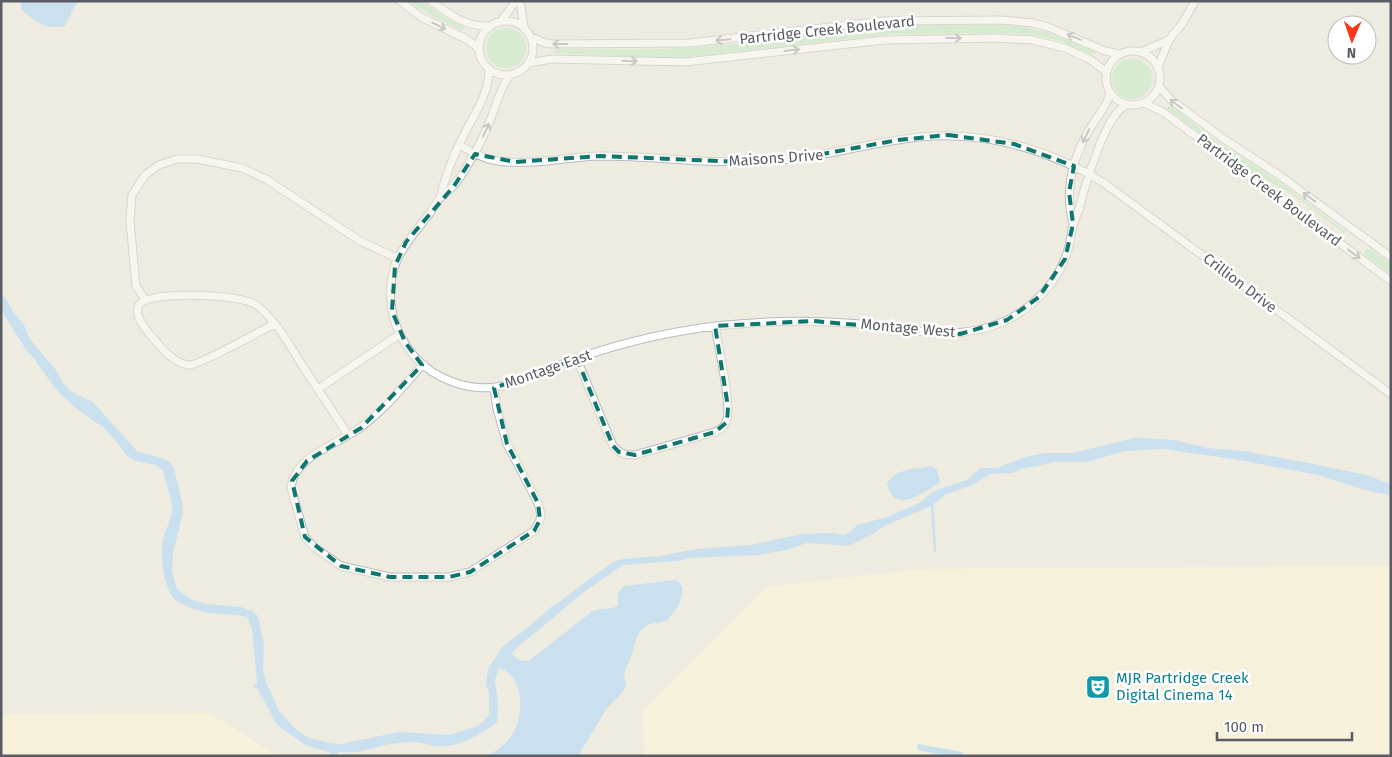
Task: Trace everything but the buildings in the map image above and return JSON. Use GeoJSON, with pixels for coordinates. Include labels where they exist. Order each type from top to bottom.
{"type":"FeatureCollection","features":[{"type":"Feature","properties":{"kind":"street"},"geometry":{"type":"LineString","coordinates":[[400,1],[421,17],[468,40],[479,49]]}},
{"type":"Feature","properties":{"kind":"street"},"geometry":{"type":"LineString","coordinates":[[431,1],[456,19],[476,25],[491,26]]}},
{"type":"Feature","properties":{"kind":"street"},"geometry":{"type":"LineString","coordinates":[[516,1],[501,21],[491,26],[481,38],[479,49],[482,60],[489,69],[499,74],[510,75],[521,71],[529,63],[533,50],[531,37],[524,27],[520,1]]}},
{"type":"Feature","properties":{"kind":"street"},"geometry":{"type":"LineString","coordinates":[[1158,67],[1169,40],[1182,24],[1196,1]]}},
{"type":"Feature","properties":{"kind":"street","name":"Partridge Creek Boulevard"},"geometry":{"type":"LineString","coordinates":[[531,37],[552,44],[672,44],[727,40],[884,21],[1001,20],[1033,23],[1048,27],[1105,51],[1119,54]]}},
{"type":"Feature","properties":{"kind":"street"},"geometry":{"type":"LineString","coordinates":[[501,21],[512,22],[524,27]]}},
{"type":"Feature","properties":{"kind":"street","name":"Partridge Creek Boulevard"},"geometry":{"type":"LineString","coordinates":[[529,63],[552,59],[685,62],[885,40],[998,38],[1032,40],[1065,48],[1091,60],[1106,72]]}},
{"type":"Feature","properties":{"kind":"street"},"geometry":{"type":"LineString","coordinates":[[1141,52],[1169,40]]}},
{"type":"Feature","properties":{"kind":"street"},"geometry":{"type":"LineString","coordinates":[[1133,51],[1141,52],[1151,58],[1158,67],[1160,76],[1159,86],[1154,96],[1144,103],[1136,106],[1120,103],[1110,94],[1106,83],[1106,72],[1113,59],[1119,54],[1133,51]]}},
{"type":"Feature","properties":{"kind":"street","name":"Montage East"},"geometry":{"type":"LineString","coordinates":[[440,198],[444,182],[459,145],[485,94],[489,83],[489,69]]}},
{"type":"Feature","properties":{"kind":"street","name":"Montage East"},"geometry":{"type":"LineString","coordinates":[[510,75],[502,87],[490,123],[474,154],[454,186],[440,198],[406,242],[398,258],[392,281],[392,311],[400,334],[411,352],[423,364],[441,377],[466,386],[494,388],[521,382],[577,359],[649,338],[715,326]]}},
{"type":"Feature","properties":{"kind":"street","name":"Partridge Creek Boulevard"},"geometry":{"type":"LineString","coordinates":[[1159,86],[1171,100],[1280,175],[1391,257]]}},
{"type":"Feature","properties":{"kind":"street","name":"Montage West"},"geometry":{"type":"LineString","coordinates":[[1073,224],[1068,192],[1074,166],[1083,142],[1105,106],[1110,94]]}},
{"type":"Feature","properties":{"kind":"street","name":"Partridge Creek Boulevard"},"geometry":{"type":"LineString","coordinates":[[1144,103],[1163,112],[1391,281]]}},
{"type":"Feature","properties":{"kind":"street","name":"Montage West"},"geometry":{"type":"LineString","coordinates":[[715,326],[793,321],[865,324],[949,334],[974,332],[1007,320],[1039,297],[1048,287],[1065,260],[1073,224],[1080,209],[1088,174],[1110,123],[1118,110],[1126,105]]}},
{"type":"Feature","properties":{"kind":"street","name":"Maisons Drive"},"geometry":{"type":"LineString","coordinates":[[459,145],[474,154],[504,162],[529,162],[600,156],[742,162],[832,154],[898,140],[948,135],[977,137],[1014,144],[1045,153],[1088,174]]}},
{"type":"Feature","properties":{"kind":"street"},"geometry":{"type":"LineString","coordinates":[[145,299],[136,286],[130,221],[132,195],[145,175],[159,165],[177,159],[198,159],[242,168],[266,179],[360,241],[398,258]]}},
{"type":"Feature","properties":{"kind":"street","name":"Crillion Drive"},"geometry":{"type":"LineString","coordinates":[[1088,174],[1148,214],[1391,394]]}},
{"type":"Feature","properties":{"kind":"street"},"geometry":{"type":"LineString","coordinates":[[274,324],[190,366],[178,362],[163,349],[144,326],[138,314],[138,309],[145,299],[159,296],[196,295],[241,298],[255,303],[274,324],[286,340],[348,435]]}},
{"type":"Feature","properties":{"kind":"street"},"geometry":{"type":"LineString","coordinates":[[577,359],[613,446],[619,452],[635,455],[715,432],[727,422],[728,407],[715,326]]}},
{"type":"Feature","properties":{"kind":"street"},"geometry":{"type":"LineString","coordinates":[[318,389],[400,334]]}},
{"type":"Feature","properties":{"kind":"street"},"geometry":{"type":"LineString","coordinates":[[423,364],[397,393],[361,428],[307,461],[296,472],[292,481],[291,488],[305,537],[314,547],[341,566],[390,577],[449,577],[470,572],[534,531],[541,514],[538,503],[507,444],[497,408],[494,388]]}},
{"type":"Feature","properties":{"kind":"highlighted area"},"geometry":{"type":"Polygon","coordinates":[[[948,135],[1014,144],[1074,166],[1069,192],[1073,224],[1065,259],[1039,297],[1007,320],[960,334],[813,321],[715,326],[728,407],[727,422],[715,432],[635,455],[619,452],[613,446],[577,359],[494,388],[507,444],[538,503],[540,520],[534,531],[470,572],[449,577],[390,577],[341,566],[305,537],[292,481],[307,461],[361,428],[422,365],[405,342],[392,311],[395,266],[406,242],[454,186],[475,154],[515,162],[600,156],[742,162],[801,158],[898,140],[948,135]]]}},
{"type":"Feature","properties":{"kind":"shaded area"},"geometry":{"type":"Polygon","coordinates":[[[1391,566],[1391,756],[644,756],[643,712],[768,587],[921,569],[1391,566]]]}},
{"type":"Feature","properties":{"kind":"shaded area"},"geometry":{"type":"Polygon","coordinates":[[[209,713],[278,756],[2,756],[3,714],[209,713]]]}},
{"type":"Feature","properties":{"kind":"green space"},"geometry":{"type":"Polygon","coordinates":[[[408,1],[422,1],[446,18],[464,27],[462,31],[432,16],[408,1]]]}},
{"type":"Feature","properties":{"kind":"green space"},"geometry":{"type":"Polygon","coordinates":[[[905,25],[1006,25],[1026,27],[1046,32],[1094,51],[1092,55],[1060,41],[1014,33],[890,34],[687,57],[637,57],[554,53],[554,49],[691,48],[905,25]]]}},
{"type":"Feature","properties":{"kind":"green space"},"geometry":{"type":"Polygon","coordinates":[[[510,28],[517,31],[523,37],[526,48],[525,56],[517,65],[510,68],[502,68],[495,65],[487,56],[486,44],[489,37],[498,29],[510,28]]]}},
{"type":"Feature","properties":{"kind":"green space"},"geometry":{"type":"Polygon","coordinates":[[[1136,59],[1143,62],[1149,68],[1152,79],[1151,87],[1143,96],[1136,99],[1128,99],[1121,96],[1113,87],[1112,75],[1115,68],[1124,60],[1136,59]]]}},
{"type":"Feature","properties":{"kind":"green space"},"geometry":{"type":"Polygon","coordinates":[[[1170,105],[1214,139],[1278,181],[1346,232],[1344,233],[1290,193],[1254,173],[1167,109],[1170,105]]]}},
{"type":"Feature","properties":{"kind":"green space"},"geometry":{"type":"Polygon","coordinates":[[[1366,249],[1371,249],[1391,264],[1391,274],[1366,256],[1364,253],[1366,249]]]}},
{"type":"Feature","properties":{"kind":"water"},"geometry":{"type":"Polygon","coordinates":[[[21,1],[81,1],[75,5],[65,26],[52,27],[41,24],[31,18],[21,9],[21,1]]]}},
{"type":"Feature","properties":{"kind":"water"},"geometry":{"type":"Polygon","coordinates":[[[1,294],[24,325],[30,339],[56,370],[63,383],[72,392],[93,402],[137,451],[168,460],[174,468],[183,513],[173,553],[172,571],[177,589],[192,600],[208,604],[241,607],[252,611],[258,616],[264,644],[263,671],[279,711],[297,730],[309,738],[331,743],[341,744],[399,732],[449,735],[478,726],[489,714],[489,693],[486,686],[488,669],[502,647],[551,607],[613,562],[622,559],[659,556],[696,549],[750,545],[802,534],[833,533],[844,535],[857,525],[887,517],[919,503],[939,489],[967,480],[980,468],[997,468],[1025,457],[1045,453],[1072,453],[1134,438],[1175,440],[1208,448],[1244,451],[1366,475],[1391,484],[1391,495],[1368,491],[1318,475],[1239,460],[1163,449],[1125,451],[1087,462],[1052,462],[1024,468],[1013,473],[990,474],[973,485],[945,495],[931,506],[884,526],[849,546],[807,543],[786,550],[759,555],[691,558],[678,561],[623,565],[584,592],[511,653],[522,661],[530,660],[594,610],[618,606],[618,592],[624,586],[675,580],[680,583],[683,589],[679,605],[667,621],[649,624],[641,630],[626,667],[624,675],[626,685],[623,692],[607,708],[578,756],[486,756],[506,742],[516,728],[519,718],[520,698],[518,688],[508,672],[499,668],[495,680],[498,705],[497,722],[474,737],[448,746],[404,742],[359,752],[339,752],[332,756],[329,752],[307,746],[275,722],[258,689],[254,687],[254,684],[257,685],[257,683],[252,629],[247,617],[200,611],[177,601],[172,596],[168,589],[162,563],[163,540],[172,511],[163,470],[156,465],[135,461],[126,455],[104,428],[77,409],[57,391],[28,353],[1,310],[1,294]]]}},
{"type":"Feature","properties":{"kind":"water"},"geometry":{"type":"Polygon","coordinates":[[[929,466],[937,470],[940,482],[933,487],[909,499],[901,500],[895,498],[890,493],[887,483],[896,474],[929,466]]]}},
{"type":"Feature","properties":{"kind":"water"},"geometry":{"type":"Polygon","coordinates":[[[918,744],[963,752],[962,756],[948,756],[917,750],[918,744]]]}},
{"type":"Feature","properties":{"kind":"waterway"},"geometry":{"type":"LineString","coordinates":[[932,503],[935,551]]}},
{"type":"Feature","properties":{"kind":"place","name":"MJR Partridge Creek Digital Cinema 14"},"geometry":{"type":"Point","coordinates":[1098,687]}}]}
